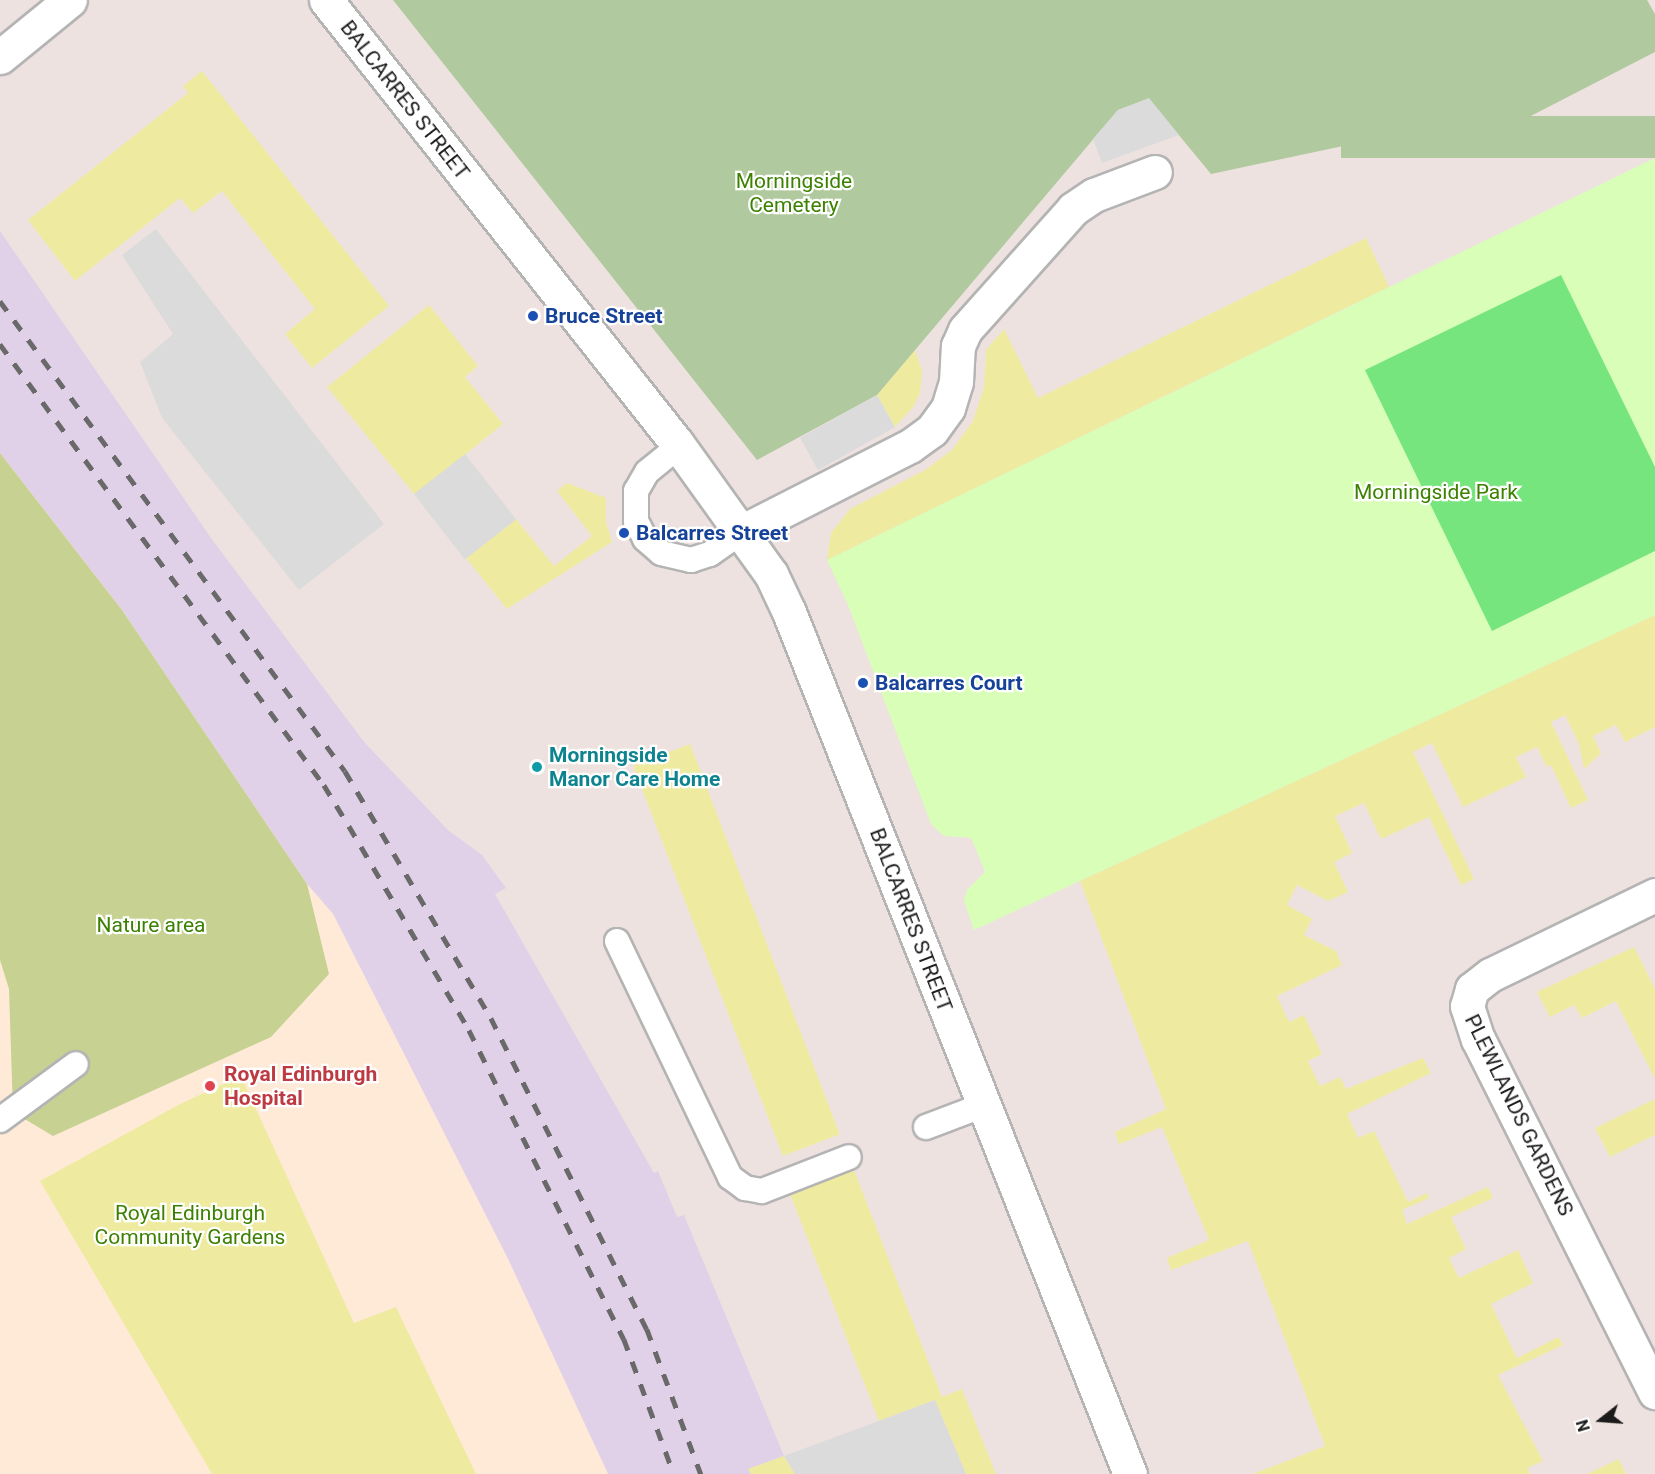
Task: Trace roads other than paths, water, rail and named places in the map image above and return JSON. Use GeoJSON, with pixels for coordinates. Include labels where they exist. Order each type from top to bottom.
{"type":"FeatureCollection","features":[{"type":"Feature","properties":{"kind":"street"},"geometry":{"type":"LineString","coordinates":[[0,57],[70,0]]}},
{"type":"Feature","properties":{"kind":"street","name":"BALCARRES STREET"},"geometry":{"type":"LineString","coordinates":[[326,0],[679,446],[771,574],[789,612],[1130,1474]]}},
{"type":"Feature","properties":{"kind":"street"},"geometry":{"type":"LineString","coordinates":[[741,532],[910,446],[932,430],[948,408],[957,382],[958,346],[965,330],[1073,209],[1094,195],[1155,172]]}},
{"type":"Feature","properties":{"kind":"street","name":"PLEWLANDS GARDENS"},"geometry":{"type":"LineString","coordinates":[[1655,895],[1490,975],[1469,993],[1467,1006],[1478,1038],[1655,1392]]}},
{"type":"Feature","properties":{"kind":"lane"},"geometry":{"type":"LineString","coordinates":[[679,446],[647,472],[636,491],[636,521],[645,539],[670,557],[691,560],[710,554],[741,532]]}},
{"type":"Feature","properties":{"kind":"lane"},"geometry":{"type":"LineString","coordinates":[[617,941],[730,1177],[745,1188],[762,1191],[849,1157]]}},
{"type":"Feature","properties":{"kind":"lane"},"geometry":{"type":"LineString","coordinates":[[0,1120],[76,1064]]}},
{"type":"Feature","properties":{"kind":"lane"},"geometry":{"type":"LineString","coordinates":[[926,1127],[984,1104]]}},
{"type":"Feature","properties":{"kind":"railway"},"geometry":{"type":"LineString","coordinates":[[0,301],[345,771],[491,1018],[647,1329],[701,1474]]}},
{"type":"Feature","properties":{"kind":"railway"},"geometry":{"type":"LineString","coordinates":[[0,344],[324,785],[349,826],[469,1030],[624,1339],[674,1474]]}},
{"type":"Feature","properties":{"kind":"place","name":"Bruce Street"},"geometry":{"type":"Point","coordinates":[533,316]}},
{"type":"Feature","properties":{"kind":"place","name":"Balcarres Street"},"geometry":{"type":"Point","coordinates":[624,533]}},
{"type":"Feature","properties":{"kind":"place","name":"Balcarres Court"},"geometry":{"type":"Point","coordinates":[863,683]}},
{"type":"Feature","properties":{"kind":"place","name":"Morningside Manor Care Home"},"geometry":{"type":"Point","coordinates":[537,767]}},
{"type":"Feature","properties":{"kind":"place","name":"Royal Edinburgh Hospital"},"geometry":{"type":"Point","coordinates":[210,1086]}},
{"type":"Feature","properties":{"kind":"park label","name":"Morningside Cemetery"},"geometry":{"type":"Point","coordinates":[794,193]}},
{"type":"Feature","properties":{"kind":"park label","name":"Morningside Park"},"geometry":{"type":"Point","coordinates":[1436,492]}},
{"type":"Feature","properties":{"kind":"park label","name":"Nature area"},"geometry":{"type":"Point","coordinates":[151,925]}},
{"type":"Feature","properties":{"kind":"park label","name":"Royal Edinburgh Community Gardens"},"geometry":{"type":"Point","coordinates":[190,1225]}}]}
